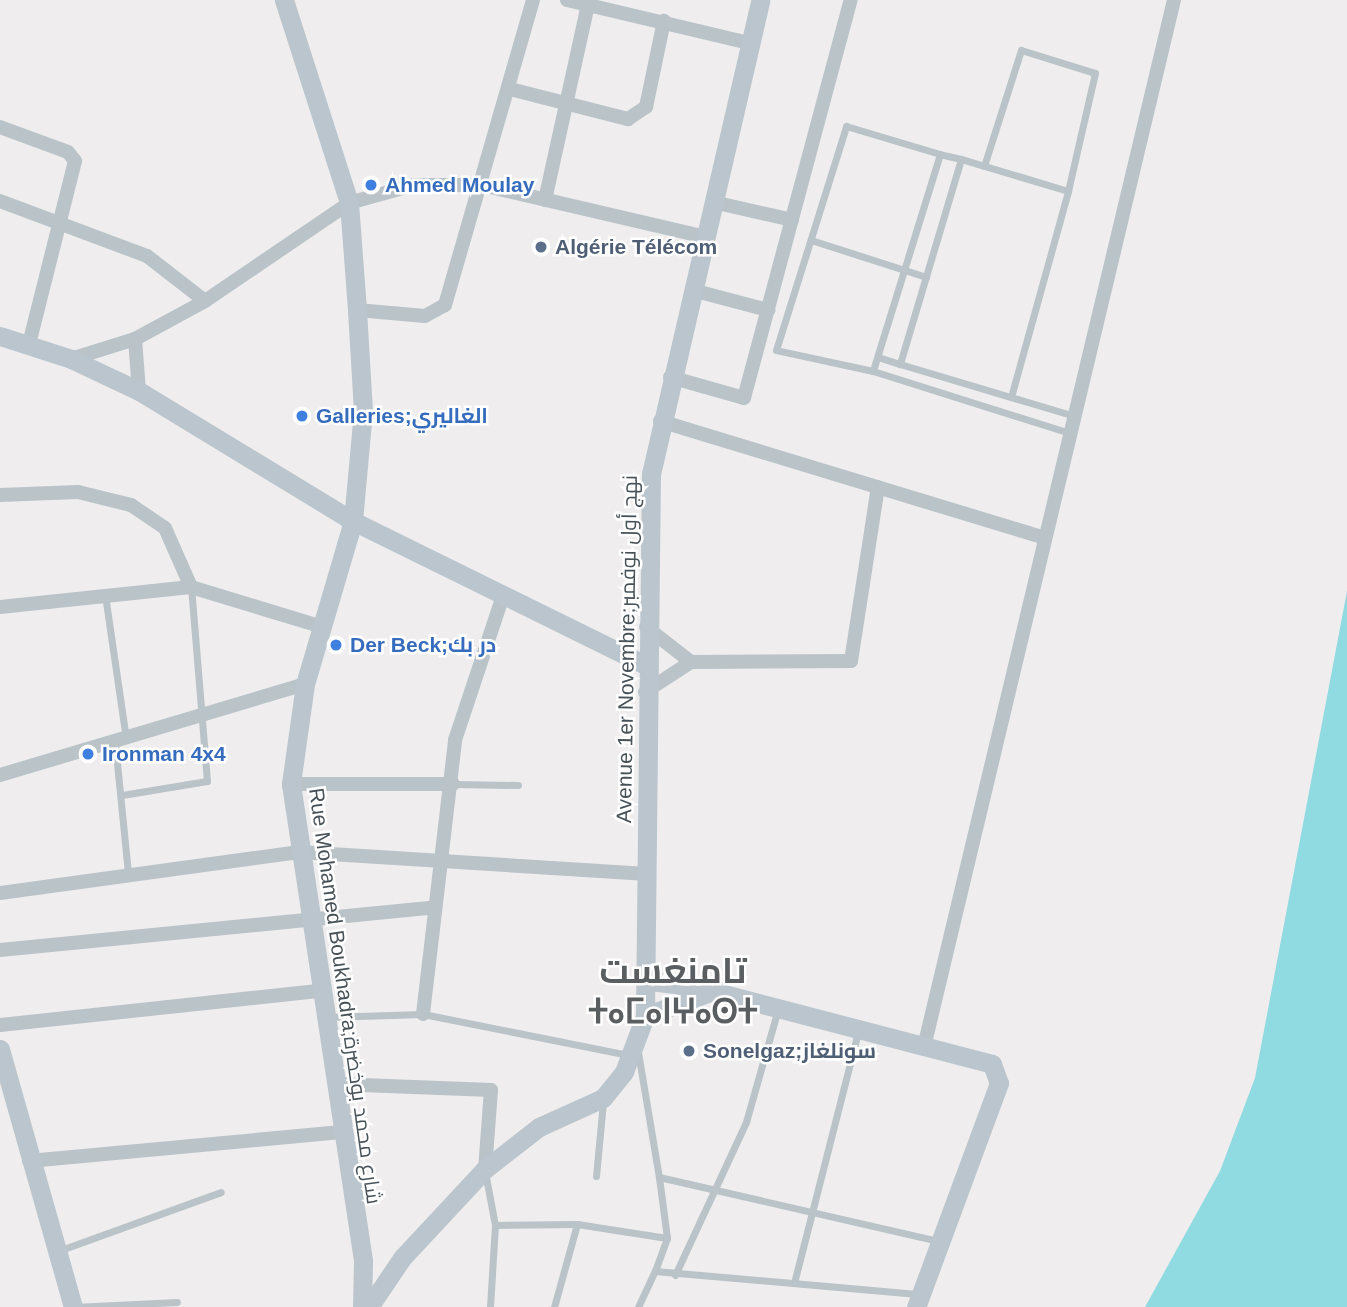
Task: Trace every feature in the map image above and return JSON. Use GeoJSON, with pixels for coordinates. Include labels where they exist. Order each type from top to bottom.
{"type":"FeatureCollection","features":[{"type":"Feature","properties":{"kind":"street","name":"Rue Mohamed Boukhadra;شارع محمد بوخضرة"},"geometry":{"type":"LineString","coordinates":[[284,0],[349,203],[357,310],[363,411],[353,521],[305,684],[291,784],[299,852],[336,1084],[339,1132],[363,1261],[362,1307]]}},
{"type":"Feature","properties":{"kind":"street"},"geometry":{"type":"LineString","coordinates":[[357,310],[425,317],[445,305],[510,89],[533,0]]}},
{"type":"Feature","properties":{"kind":"street"},"geometry":{"type":"LineString","coordinates":[[567,0],[749,43]]}},
{"type":"Feature","properties":{"kind":"street","name":"Avenue 1er Novembre;نهج أول نوفمبر"},"geometry":{"type":"LineString","coordinates":[[603,1098],[633,1048],[645,1016],[649,981],[645,692],[651,474],[670,377],[760,0]]}},
{"type":"Feature","properties":{"kind":"street"},"geometry":{"type":"LineString","coordinates":[[670,377],[744,398],[851,0]]}},
{"type":"Feature","properties":{"kind":"street"},"geometry":{"type":"LineString","coordinates":[[924,1046],[1174,0]]}},
{"type":"Feature","properties":{"kind":"street"},"geometry":{"type":"LineString","coordinates":[[545,200],[588,5]]}},
{"type":"Feature","properties":{"kind":"street"},"geometry":{"type":"LineString","coordinates":[[510,89],[628,119],[646,107],[664,21]]}},
{"type":"Feature","properties":{"kind":"street"},"geometry":{"type":"LineString","coordinates":[[0,127],[68,152],[75,161],[64,223],[29,344]]}},
{"type":"Feature","properties":{"kind":"street"},"geometry":{"type":"LineString","coordinates":[[71,359],[135,339],[205,301],[349,203],[414,185],[482,185],[705,237]]}},
{"type":"Feature","properties":{"kind":"street"},"geometry":{"type":"LineString","coordinates":[[0,201],[147,256],[205,301]]}},
{"type":"Feature","properties":{"kind":"street"},"geometry":{"type":"LineString","coordinates":[[713,202],[792,220]]}},
{"type":"Feature","properties":{"kind":"street"},"geometry":{"type":"LineString","coordinates":[[692,290],[768,310]]}},
{"type":"Feature","properties":{"kind":"street"},"geometry":{"type":"LineString","coordinates":[[0,336],[71,359],[139,391],[353,521],[646,665]]}},
{"type":"Feature","properties":{"kind":"street"},"geometry":{"type":"LineString","coordinates":[[135,339],[139,391]]}},
{"type":"Feature","properties":{"kind":"street"},"geometry":{"type":"LineString","coordinates":[[660,421],[1045,538]]}},
{"type":"Feature","properties":{"kind":"street"},"geometry":{"type":"LineString","coordinates":[[645,692],[691,662],[851,661],[878,487]]}},
{"type":"Feature","properties":{"kind":"street"},"geometry":{"type":"LineString","coordinates":[[0,495],[78,492],[131,505],[165,528],[191,587]]}},
{"type":"Feature","properties":{"kind":"street"},"geometry":{"type":"LineString","coordinates":[[0,607],[191,587],[323,626]]}},
{"type":"Feature","properties":{"kind":"street"},"geometry":{"type":"LineString","coordinates":[[423,1014],[432,908],[462,716],[503,596]]}},
{"type":"Feature","properties":{"kind":"street"},"geometry":{"type":"LineString","coordinates":[[646,627],[691,662]]}},
{"type":"Feature","properties":{"kind":"street"},"geometry":{"type":"LineString","coordinates":[[0,775],[121,741],[204,711],[305,684]]}},
{"type":"Feature","properties":{"kind":"street"},"geometry":{"type":"LineString","coordinates":[[291,784],[453,784]]}},
{"type":"Feature","properties":{"kind":"street"},"geometry":{"type":"LineString","coordinates":[[0,893],[299,852],[647,874]]}},
{"type":"Feature","properties":{"kind":"street"},"geometry":{"type":"LineString","coordinates":[[0,950],[432,908]]}},
{"type":"Feature","properties":{"kind":"street"},"geometry":{"type":"LineString","coordinates":[[649,981],[713,991],[992,1064],[999,1083],[919,1301]]}},
{"type":"Feature","properties":{"kind":"street"},"geometry":{"type":"LineString","coordinates":[[0,1025],[320,991]]}},
{"type":"Feature","properties":{"kind":"street"},"geometry":{"type":"LineString","coordinates":[[645,1016],[713,991]]}},
{"type":"Feature","properties":{"kind":"street"},"geometry":{"type":"LineString","coordinates":[[0,1049],[29,1161],[73,1307]]}},
{"type":"Feature","properties":{"kind":"street"},"geometry":{"type":"LineString","coordinates":[[336,1084],[491,1090],[485,1170]]}},
{"type":"Feature","properties":{"kind":"street"},"geometry":{"type":"LineString","coordinates":[[369,1307],[402,1258],[485,1170],[539,1126],[603,1098]]}},
{"type":"Feature","properties":{"kind":"street"},"geometry":{"type":"LineString","coordinates":[[29,1161],[339,1132]]}},
{"type":"Feature","properties":{"kind":"street"},"geometry":{"type":"LineString","coordinates":[[363,1261],[402,1258]]}},
{"type":"Feature","properties":{"kind":"lane"},"geometry":{"type":"LineString","coordinates":[[984,166],[1021,50],[1095,73],[1068,191],[1011,397]]}},
{"type":"Feature","properties":{"kind":"lane"},"geometry":{"type":"LineString","coordinates":[[1068,191],[846,126],[776,350],[873,371],[1070,433]]}},
{"type":"Feature","properties":{"kind":"lane"},"geometry":{"type":"LineString","coordinates":[[873,371],[940,154]]}},
{"type":"Feature","properties":{"kind":"lane"},"geometry":{"type":"LineString","coordinates":[[900,364],[961,159]]}},
{"type":"Feature","properties":{"kind":"lane"},"geometry":{"type":"LineString","coordinates":[[811,240],[926,277]]}},
{"type":"Feature","properties":{"kind":"lane"},"geometry":{"type":"LineString","coordinates":[[878,357],[1074,416]]}},
{"type":"Feature","properties":{"kind":"lane"},"geometry":{"type":"LineString","coordinates":[[122,794],[207,781],[204,711],[191,587]]}},
{"type":"Feature","properties":{"kind":"lane"},"geometry":{"type":"LineString","coordinates":[[105,595],[121,741],[128,874]]}},
{"type":"Feature","properties":{"kind":"lane"},"geometry":{"type":"LineString","coordinates":[[453,784],[518,785]]}},
{"type":"Feature","properties":{"kind":"lane"},"geometry":{"type":"LineString","coordinates":[[675,1275],[746,1122],[778,1009]]}},
{"type":"Feature","properties":{"kind":"lane"},"geometry":{"type":"LineString","coordinates":[[326,1017],[423,1014],[633,1048],[659,1177],[667,1238],[638,1307]]}},
{"type":"Feature","properties":{"kind":"lane"},"geometry":{"type":"LineString","coordinates":[[794,1283],[858,1030]]}},
{"type":"Feature","properties":{"kind":"lane"},"geometry":{"type":"LineString","coordinates":[[596,1176],[603,1098]]}},
{"type":"Feature","properties":{"kind":"lane"},"geometry":{"type":"LineString","coordinates":[[485,1170],[495,1226],[490,1307]]}},
{"type":"Feature","properties":{"kind":"lane"},"geometry":{"type":"LineString","coordinates":[[659,1177],[717,1186],[940,1241]]}},
{"type":"Feature","properties":{"kind":"lane"},"geometry":{"type":"LineString","coordinates":[[57,1251],[220,1192]]}},
{"type":"Feature","properties":{"kind":"lane"},"geometry":{"type":"LineString","coordinates":[[495,1226],[577,1224],[667,1238]]}},
{"type":"Feature","properties":{"kind":"lane"},"geometry":{"type":"LineString","coordinates":[[554,1307],[577,1224]]}},
{"type":"Feature","properties":{"kind":"lane"},"geometry":{"type":"LineString","coordinates":[[654,1271],[675,1275],[794,1283],[919,1301]]}},
{"type":"Feature","properties":{"kind":"lane"},"geometry":{"type":"LineString","coordinates":[[73,1307],[177,1302]]}},
{"type":"Feature","properties":{"kind":"water"},"geometry":{"type":"Polygon","coordinates":[[[1347,591],[1347,1307],[1145,1307],[1220,1171],[1255,1078],[1347,591]]]}},
{"type":"Feature","properties":{"kind":"place","name":"Ahmed Moulay"},"geometry":{"type":"Point","coordinates":[371,185]}},
{"type":"Feature","properties":{"kind":"place","name":"Algérie Télécom"},"geometry":{"type":"Point","coordinates":[541,247]}},
{"type":"Feature","properties":{"kind":"place","name":"Galleries;الغاليري"},"geometry":{"type":"Point","coordinates":[302,416]}},
{"type":"Feature","properties":{"kind":"place","name":"Der Beck;در بك"},"geometry":{"type":"Point","coordinates":[336,645]}},
{"type":"Feature","properties":{"kind":"place","name":"Ironman 4x4"},"geometry":{"type":"Point","coordinates":[88,754]}},
{"type":"Feature","properties":{"kind":"place","name":"Sonelgaz;سونلغاز"},"geometry":{"type":"Point","coordinates":[689,1051]}},
{"type":"Feature","properties":{"kind":"district","name":"تامنغست ⵜⴰⵎⴰⵏⵖⴰⵙⵜ"},"geometry":{"type":"Point","coordinates":[673,991]}}]}
